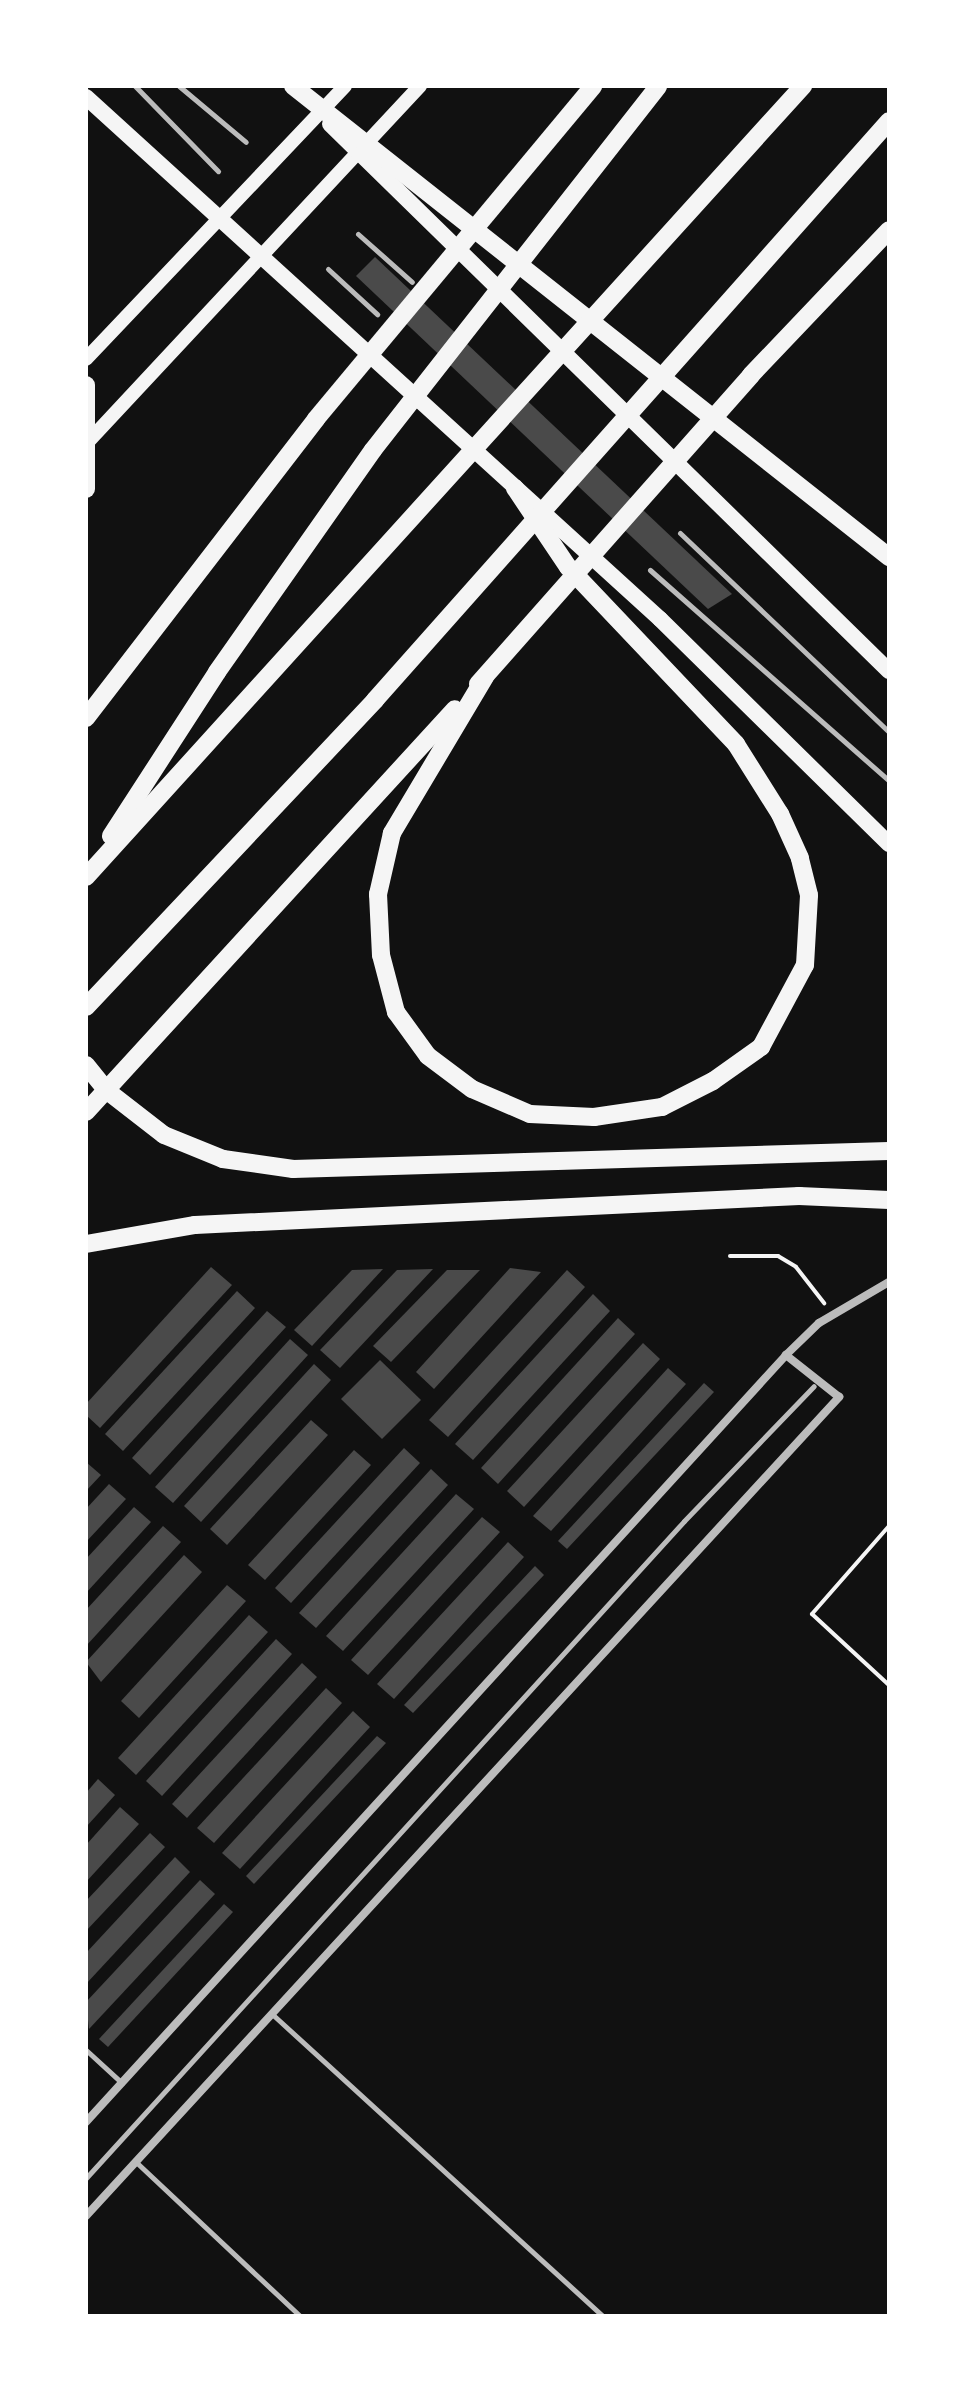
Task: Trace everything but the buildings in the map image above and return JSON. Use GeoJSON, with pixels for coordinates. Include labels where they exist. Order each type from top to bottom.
{"type":"FeatureCollection","features":[{"type":"Feature","properties":{"kind":"highway"},"geometry":{"type":"LineString","coordinates":[[292,86],[889,557]]}},
{"type":"Feature","properties":{"kind":"highway"},"geometry":{"type":"LineString","coordinates":[[86,718],[316,419],[593,86]]}},
{"type":"Feature","properties":{"kind":"highway"},"geometry":{"type":"LineString","coordinates":[[86,876],[217,672],[373,450],[658,86]]}},
{"type":"Feature","properties":{"kind":"highway"},"geometry":{"type":"LineString","coordinates":[[86,876],[803,86]]}},
{"type":"Feature","properties":{"kind":"highway"},"geometry":{"type":"LineString","coordinates":[[86,1007],[375,700],[889,121]]}},
{"type":"Feature","properties":{"kind":"highway"},"geometry":{"type":"LineString","coordinates":[[86,1112],[485,677],[839,281],[889,230]]}},
{"type":"Feature","properties":{"kind":"highway"},"geometry":{"type":"LineString","coordinates":[[839,281],[889,243]]}},
{"type":"Feature","properties":{"kind":"highway"},"geometry":{"type":"LineString","coordinates":[[86,385],[86,489]]}},
{"type":"Feature","properties":{"kind":"highway"},"geometry":{"type":"LineString","coordinates":[[485,677],[392,833],[378,894],[381,955],[396,1012],[428,1056],[472,1089],[530,1114],[594,1117],[662,1107],[713,1081],[761,1047],[805,965],[809,895],[800,858],[780,814],[736,744],[568,567],[515,488]]}},
{"type":"Feature","properties":{"kind":"highway"},"geometry":{"type":"LineString","coordinates":[[86,1065],[106,1090],[164,1135],[223,1159],[293,1169],[889,1151]]}},
{"type":"Feature","properties":{"kind":"highway"},"geometry":{"type":"LineString","coordinates":[[86,1244],[195,1225],[799,1196],[889,1200]]}},
{"type":"Feature","properties":{"kind":"main road"},"geometry":{"type":"LineString","coordinates":[[292,86],[889,671]]}},
{"type":"Feature","properties":{"kind":"main road"},"geometry":{"type":"LineString","coordinates":[[86,359],[345,86]]}},
{"type":"Feature","properties":{"kind":"main road"},"geometry":{"type":"LineString","coordinates":[[86,444],[420,86]]}},
{"type":"Feature","properties":{"kind":"main road"},"geometry":{"type":"LineString","coordinates":[[86,97],[660,619],[806,767],[889,844]]}},
{"type":"Feature","properties":{"kind":"street"},"geometry":{"type":"LineString","coordinates":[[86,399],[108,420]]}},
{"type":"Feature","properties":{"kind":"street"},"geometry":{"type":"LineString","coordinates":[[86,2122],[786,1355],[832,1315],[889,1282]]}},
{"type":"Feature","properties":{"kind":"street"},"geometry":{"type":"LineString","coordinates":[[86,2216],[839,1397],[786,1355]]}},
{"type":"Feature","properties":{"kind":"lane"},"geometry":{"type":"LineString","coordinates":[[135,86],[218,171]]}},
{"type":"Feature","properties":{"kind":"lane"},"geometry":{"type":"LineString","coordinates":[[179,86],[246,142]]}},
{"type":"Feature","properties":{"kind":"lane"},"geometry":{"type":"LineString","coordinates":[[358,234],[412,282]]}},
{"type":"Feature","properties":{"kind":"lane"},"geometry":{"type":"LineString","coordinates":[[328,269],[377,314]]}},
{"type":"Feature","properties":{"kind":"lane"},"geometry":{"type":"LineString","coordinates":[[680,533],[889,732]]}},
{"type":"Feature","properties":{"kind":"lane"},"geometry":{"type":"LineString","coordinates":[[650,570],[889,781]]}},
{"type":"Feature","properties":{"kind":"lane"},"geometry":{"type":"LineString","coordinates":[[86,2178],[684,1521],[814,1386]]}},
{"type":"Feature","properties":{"kind":"lane"},"geometry":{"type":"LineString","coordinates":[[272,2014],[603,2316]]}},
{"type":"Feature","properties":{"kind":"lane"},"geometry":{"type":"LineString","coordinates":[[86,2050],[122,2083]]}},
{"type":"Feature","properties":{"kind":"lane"},"geometry":{"type":"LineString","coordinates":[[136,2162],[300,2316]]}},
{"type":"Feature","properties":{"kind":"path"},"geometry":{"type":"LineString","coordinates":[[730,1256],[778,1256],[810,1283],[832,1315]]}},
{"type":"Feature","properties":{"kind":"path"},"geometry":{"type":"LineString","coordinates":[[889,1526],[812,1614],[889,1685]]}}]}
